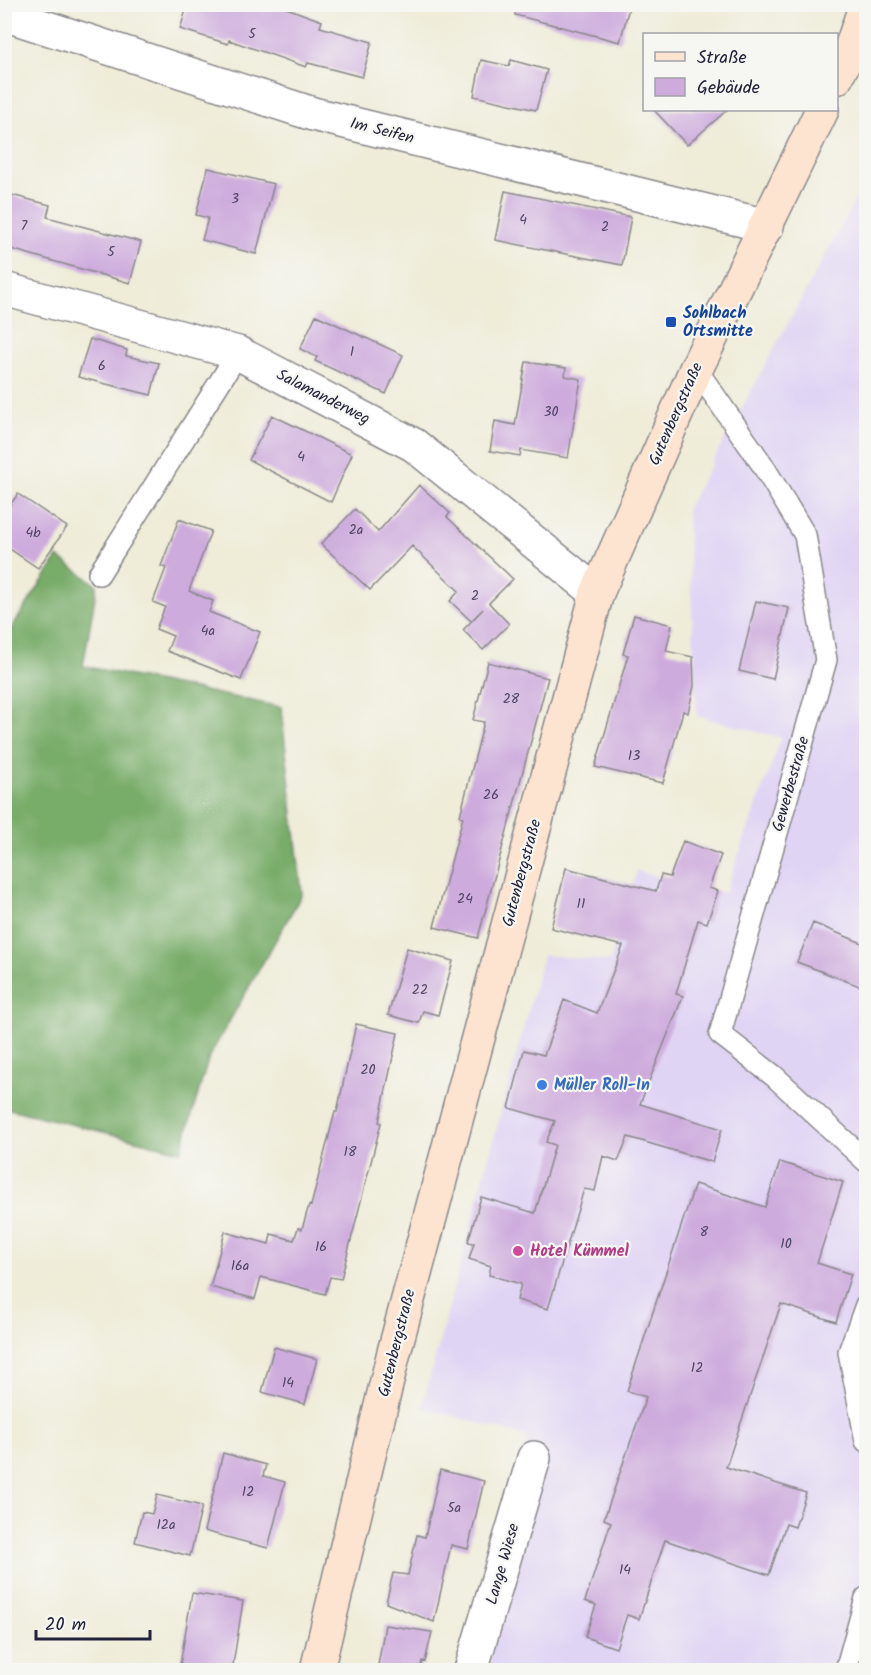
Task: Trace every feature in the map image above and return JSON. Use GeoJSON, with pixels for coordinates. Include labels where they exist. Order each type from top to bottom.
{"type":"FeatureCollection","features":[{"type":"Feature","properties":{"kind":"street"},"geometry":{"type":"LineString","coordinates":[[838,77],[859,49],[866,4]]}},
{"type":"Feature","properties":{"kind":"street","name":"Im Seifen"},"geometry":{"type":"LineString","coordinates":[[4,14],[313,114],[767,226]]}},
{"type":"Feature","properties":{"kind":"street","name":"Gutenbergstraße"},"geometry":{"type":"LineString","coordinates":[[317,1671],[394,1352],[597,593],[696,369],[822,111]]}},
{"type":"Feature","properties":{"kind":"street","name":"Salamanderweg"},"geometry":{"type":"LineString","coordinates":[[4,289],[238,353],[414,445],[597,593]]}},
{"type":"Feature","properties":{"kind":"street","name":"Lange Wiese"},"geometry":{"type":"LineString","coordinates":[[471,1671],[534,1458]]}},
{"type":"Feature","properties":{"kind":"lane"},"geometry":{"type":"LineString","coordinates":[[99,574],[238,353]]}},
{"type":"Feature","properties":{"kind":"lane","name":"Gewerbestraße"},"geometry":{"type":"LineString","coordinates":[[696,369],[762,464],[805,535],[826,660],[720,1034],[774,1076],[867,1161]]}},
{"type":"Feature","properties":{"kind":"lane"},"geometry":{"type":"LineString","coordinates":[[867,1305],[849,1352],[867,1441]]}},
{"type":"Feature","properties":{"kind":"lane"},"geometry":{"type":"LineString","coordinates":[[846,1671],[867,1598]]}},
{"type":"Feature","properties":{"kind":"shaded area"},"geometry":{"type":"Polygon","coordinates":[[[866,180],[866,1670],[489,1670],[528,1437],[422,1407],[543,955],[610,961],[637,871],[725,893],[781,738],[697,716],[687,508],[866,180]]]}},
{"type":"Feature","properties":{"kind":"green space"},"geometry":{"type":"Polygon","coordinates":[[[58,557],[97,585],[83,666],[281,707],[302,894],[209,1057],[181,1151],[5,1108],[5,638],[58,557]]]}},
{"type":"Feature","properties":{"kind":"building"},"geometry":{"type":"Polygon","coordinates":[[[188,4],[275,4],[322,21],[320,27],[372,42],[362,77],[308,63],[306,67],[229,40],[228,44],[180,29],[188,4]]]}},
{"type":"Feature","properties":{"kind":"building"},"geometry":{"type":"Polygon","coordinates":[[[516,4],[630,4],[620,42],[515,15],[516,4]]]}},
{"type":"Feature","properties":{"kind":"building"},"geometry":{"type":"Polygon","coordinates":[[[481,60],[509,66],[511,60],[547,70],[536,110],[474,96],[481,60]]]}},
{"type":"Feature","properties":{"kind":"building"},"geometry":{"type":"Polygon","coordinates":[[[655,111],[726,111],[687,145],[655,111]]]}},
{"type":"Feature","properties":{"kind":"building"},"geometry":{"type":"Polygon","coordinates":[[[208,168],[274,184],[256,254],[202,240],[208,218],[196,215],[208,168]]]}},
{"type":"Feature","properties":{"kind":"building"},"geometry":{"type":"Polygon","coordinates":[[[505,191],[631,217],[622,265],[495,240],[505,191]]]}},
{"type":"Feature","properties":{"kind":"building"},"geometry":{"type":"Polygon","coordinates":[[[4,193],[50,205],[47,217],[141,242],[130,283],[4,247],[4,193]]]}},
{"type":"Feature","properties":{"kind":"building"},"geometry":{"type":"Polygon","coordinates":[[[316,315],[403,355],[386,394],[315,361],[317,357],[300,349],[316,315]]]}},
{"type":"Feature","properties":{"kind":"building"},"geometry":{"type":"Polygon","coordinates":[[[90,339],[127,350],[126,356],[159,363],[151,395],[78,377],[90,339]]]}},
{"type":"Feature","properties":{"kind":"building"},"geometry":{"type":"Polygon","coordinates":[[[526,362],[566,368],[565,376],[581,379],[568,458],[521,450],[520,456],[490,451],[495,421],[515,425],[526,362]]]}},
{"type":"Feature","properties":{"kind":"building"},"geometry":{"type":"Polygon","coordinates":[[[272,415],[352,454],[331,502],[249,460],[272,415]]]}},
{"type":"Feature","properties":{"kind":"building"},"geometry":{"type":"Polygon","coordinates":[[[419,485],[450,513],[447,517],[513,579],[489,603],[509,624],[483,650],[463,630],[483,609],[471,621],[450,601],[459,591],[412,546],[370,590],[321,544],[355,509],[378,532],[419,485]]]}},
{"type":"Feature","properties":{"kind":"building"},"geometry":{"type":"Polygon","coordinates":[[[18,494],[67,527],[38,568],[4,545],[4,513],[18,494]]]}},
{"type":"Feature","properties":{"kind":"building"},"geometry":{"type":"Polygon","coordinates":[[[179,519],[211,531],[189,591],[213,601],[209,612],[260,632],[241,680],[167,651],[173,636],[156,629],[165,607],[153,602],[166,568],[161,566],[179,519]]]}},
{"type":"Feature","properties":{"kind":"building"},"geometry":{"type":"Polygon","coordinates":[[[756,601],[789,608],[773,679],[739,671],[756,601]]]}},
{"type":"Feature","properties":{"kind":"building"},"geometry":{"type":"Polygon","coordinates":[[[634,615],[672,625],[666,651],[693,657],[694,686],[688,713],[683,711],[663,783],[595,767],[628,655],[623,654],[634,615]]]}},
{"type":"Feature","properties":{"kind":"building"},"geometry":{"type":"Polygon","coordinates":[[[488,662],[548,678],[478,938],[434,927],[463,817],[460,816],[484,722],[473,720],[488,662]]]}},
{"type":"Feature","properties":{"kind":"building"},"geometry":{"type":"Polygon","coordinates":[[[683,841],[721,855],[709,888],[718,891],[707,923],[698,920],[676,994],[683,996],[640,1104],[722,1129],[712,1162],[628,1137],[618,1161],[603,1156],[595,1191],[584,1189],[548,1309],[517,1300],[521,1284],[489,1275],[491,1266],[469,1259],[474,1243],[468,1242],[481,1197],[535,1213],[555,1145],[546,1142],[555,1121],[509,1108],[524,1050],[544,1055],[564,1000],[597,1013],[623,946],[551,928],[566,868],[656,891],[661,875],[670,877],[683,841]]]}},
{"type":"Feature","properties":{"kind":"building"},"geometry":{"type":"Polygon","coordinates":[[[813,923],[867,945],[867,989],[797,962],[813,923]]]}},
{"type":"Feature","properties":{"kind":"building"},"geometry":{"type":"Polygon","coordinates":[[[407,948],[453,961],[438,1015],[423,1011],[419,1023],[388,1015],[407,948]]]}},
{"type":"Feature","properties":{"kind":"building"},"geometry":{"type":"Polygon","coordinates":[[[356,1024],[398,1033],[379,1122],[381,1123],[341,1279],[330,1277],[325,1294],[261,1277],[255,1299],[210,1287],[225,1232],[269,1244],[271,1234],[294,1240],[298,1228],[302,1229],[309,1205],[311,1206],[335,1112],[337,1112],[356,1024]]]}},
{"type":"Feature","properties":{"kind":"building"},"geometry":{"type":"Polygon","coordinates":[[[780,1162],[843,1182],[817,1263],[851,1274],[836,1322],[781,1304],[726,1467],[806,1493],[795,1527],[786,1524],[769,1575],[665,1540],[639,1619],[627,1615],[616,1648],[585,1637],[596,1605],[585,1601],[611,1522],[604,1519],[646,1397],[627,1391],[695,1184],[765,1207],[780,1162]]]}},
{"type":"Feature","properties":{"kind":"building"},"geometry":{"type":"Polygon","coordinates":[[[274,1347],[317,1359],[305,1404],[262,1392],[274,1347]]]}},
{"type":"Feature","properties":{"kind":"building"},"geometry":{"type":"Polygon","coordinates":[[[223,1453],[266,1465],[263,1476],[285,1482],[268,1548],[204,1531],[223,1453]]]}},
{"type":"Feature","properties":{"kind":"building"},"geometry":{"type":"Polygon","coordinates":[[[440,1470],[484,1481],[468,1549],[451,1545],[434,1622],[386,1603],[393,1573],[408,1575],[417,1535],[425,1537],[440,1470]]]}},
{"type":"Feature","properties":{"kind":"building"},"geometry":{"type":"Polygon","coordinates":[[[157,1495],[202,1506],[190,1556],[135,1542],[142,1512],[152,1514],[157,1495]]]}},
{"type":"Feature","properties":{"kind":"building"},"geometry":{"type":"Polygon","coordinates":[[[192,1593],[243,1601],[232,1671],[179,1671],[192,1593]]]}},
{"type":"Feature","properties":{"kind":"building"},"geometry":{"type":"Polygon","coordinates":[[[385,1625],[432,1632],[425,1662],[422,1661],[420,1671],[377,1671],[385,1625]]]}},
{"type":"Feature","properties":{"kind":"place","name":"Sohlbach Ortsmitte"},"geometry":{"type":"Point","coordinates":[671,322]}},
{"type":"Feature","properties":{"kind":"place","name":"Müller Roll-In"},"geometry":{"type":"Point","coordinates":[542,1085]}},
{"type":"Feature","properties":{"kind":"place","name":"Hotel Kümmel"},"geometry":{"type":"Point","coordinates":[518,1251]}}]}
